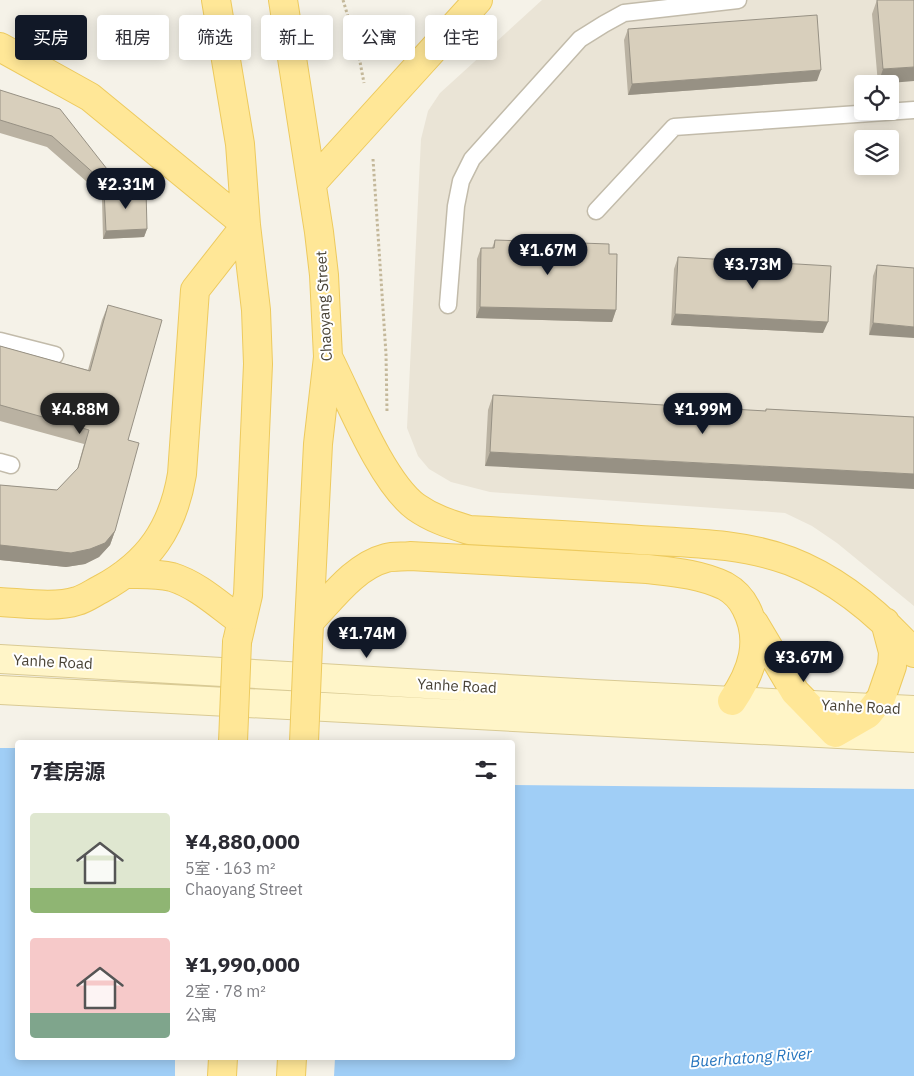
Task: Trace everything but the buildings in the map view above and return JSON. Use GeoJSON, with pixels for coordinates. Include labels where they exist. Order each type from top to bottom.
{"type":"FeatureCollection","features":[{"type":"Feature","properties":{"kind":"main road"},"geometry":{"type":"LineString","coordinates":[[216,0],[240,144],[246,225],[256,310],[257,402],[248,595],[239,632],[233,740]]}},
{"type":"Feature","properties":{"kind":"main road","name":"Chaoyang Street"},"geometry":{"type":"LineString","coordinates":[[283,0],[312,183],[324,275],[328,357],[318,444],[304,740]]}},
{"type":"Feature","properties":{"kind":"main road"},"geometry":{"type":"LineString","coordinates":[[312,183],[478,0]]}},
{"type":"Feature","properties":{"kind":"main road"},"geometry":{"type":"LineString","coordinates":[[0,47],[90,97],[246,225]]}},
{"type":"Feature","properties":{"kind":"main road"},"geometry":{"type":"LineString","coordinates":[[0,602],[42,604],[77,601],[125,574],[136,565],[169,524],[177,500],[182,474],[195,290],[246,225]]}},
{"type":"Feature","properties":{"kind":"main road"},"geometry":{"type":"LineString","coordinates":[[328,357],[388,478],[415,507],[439,521],[469,530],[706,544],[753,550],[790,561],[819,575],[885,622],[914,653]]}},
{"type":"Feature","properties":{"kind":"main road"},"geometry":{"type":"LineString","coordinates":[[310,633],[346,583],[371,564],[387,558],[410,556],[647,569],[684,573],[706,578],[727,587],[742,601],[786,678],[806,704],[835,733],[858,722],[881,698],[892,666],[893,652],[885,622]]}},
{"type":"Feature","properties":{"kind":"main road"},"geometry":{"type":"LineString","coordinates":[[125,574],[155,574],[173,577],[196,589],[239,632]]}},
{"type":"Feature","properties":{"kind":"main road"},"geometry":{"type":"LineString","coordinates":[[732,700],[743,684],[754,654],[756,638],[750,615]]}},
{"type":"Feature","properties":{"kind":"main road","name":"Yanhe Road"},"geometry":{"type":"LineString","coordinates":[[0,659],[914,710]]}},
{"type":"Feature","properties":{"kind":"main road","name":"Yanhe Road"},"geometry":{"type":"LineString","coordinates":[[0,690],[914,738]]}},
{"type":"Feature","properties":{"kind":"main road"},"geometry":{"type":"LineString","coordinates":[[222,1076],[223,1060]]}},
{"type":"Feature","properties":{"kind":"main road"},"geometry":{"type":"LineString","coordinates":[[291,1076],[292,1060]]}},
{"type":"Feature","properties":{"kind":"lane"},"geometry":{"type":"LineString","coordinates":[[448,305],[456,206],[461,181],[472,159],[580,39],[624,13],[738,0]]}},
{"type":"Feature","properties":{"kind":"lane"},"geometry":{"type":"LineString","coordinates":[[596,211],[674,127],[914,110]]}},
{"type":"Feature","properties":{"kind":"lane"},"geometry":{"type":"LineString","coordinates":[[0,340],[55,356]]}},
{"type":"Feature","properties":{"kind":"path"},"geometry":{"type":"LineString","coordinates":[[343,0],[357,46],[371,118],[386,354],[387,417]]}},
{"type":"Feature","properties":{"kind":"shaded area"},"geometry":{"type":"Polygon","coordinates":[[[542,0],[914,0],[914,606],[837,543],[812,526],[785,513],[490,492],[451,482],[429,469],[418,456],[407,428],[421,139],[428,111],[440,93],[476,60],[497,60],[497,41],[542,0]]]}},
{"type":"Feature","properties":{"kind":"water","name":"Buerhatong River"},"geometry":{"type":"Polygon","coordinates":[[[0,748],[15,748],[15,1060],[515,1060],[515,785],[914,789],[914,1076],[0,1076],[0,748]]]}},
{"type":"Feature","properties":{"kind":"pier"},"geometry":{"type":"Polygon","coordinates":[[[175,1060],[335,1060],[334,1076],[175,1076],[175,1060]]]}}]}
